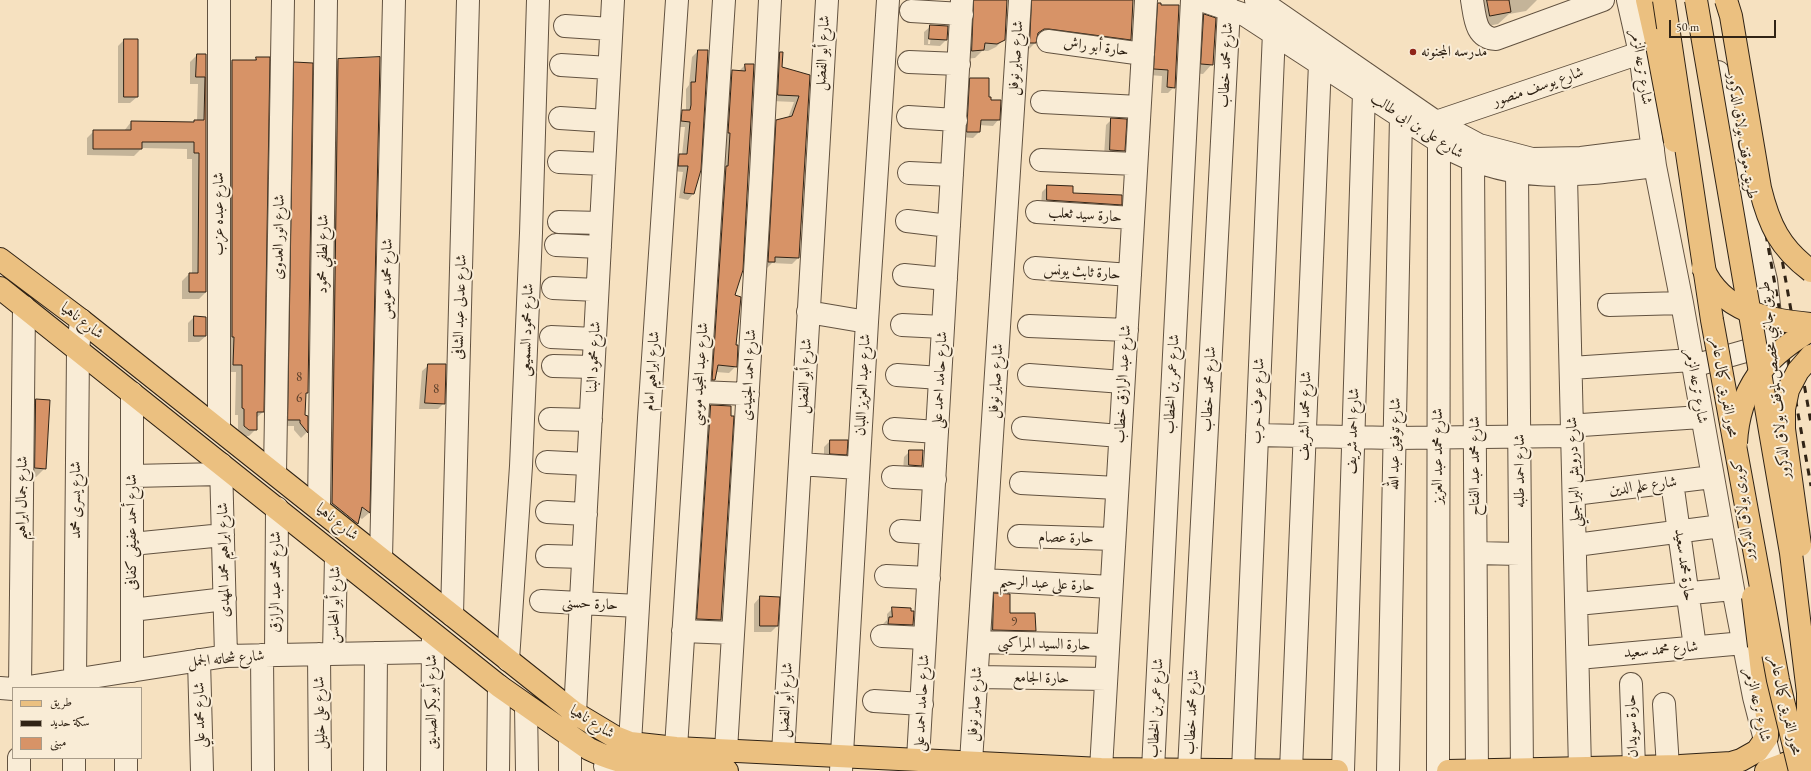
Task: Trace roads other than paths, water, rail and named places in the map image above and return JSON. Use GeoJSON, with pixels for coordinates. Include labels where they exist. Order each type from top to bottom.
{"type":"FeatureCollection","features":[{"type":"Feature","properties":{"kind":"main road"},"geometry":{"type":"LineString","coordinates":[[1647,0],[1648,46],[1696,246],[1707,278],[1714,288],[1729,302],[1741,309],[1761,316],[1811,324]]}},
{"type":"Feature","properties":{"kind":"main road","name":"محور الفريق كمال عامر"},"geometry":{"type":"LineString","coordinates":[[1664,0],[1712,320],[1778,680],[1800,771]]}},
{"type":"Feature","properties":{"kind":"main road","name":"محور الفريق كمال عامر"},"geometry":{"type":"LineString","coordinates":[[1696,0],[1791,553],[1808,693],[1808,730],[1811,771]]}},
{"type":"Feature","properties":{"kind":"main road"},"geometry":{"type":"LineString","coordinates":[[1726,0],[1731,16],[1760,188],[1767,215],[1787,251],[1811,272]]}},
{"type":"Feature","properties":{"kind":"main road","name":"شارع ناهيا"},"geometry":{"type":"LineString","coordinates":[[0,259],[81,320],[575,713],[623,740],[676,748],[727,760]]}},
{"type":"Feature","properties":{"kind":"main road","name":"شارع ناهيا"},"geometry":{"type":"LineString","coordinates":[[0,288],[132,393],[221,469],[277,508],[336,556],[436,642],[570,737],[606,766],[624,764],[639,767],[727,760],[783,753],[842,763],[918,759],[1101,768],[1337,771]]}},
{"type":"Feature","properties":{"kind":"main road","name":"كوبرى بولاق الدكرور"},"geometry":{"type":"LineString","coordinates":[[1752,645],[1736,437],[1746,395],[1763,368],[1775,354],[1811,330]]}},
{"type":"Feature","properties":{"kind":"main road"},"geometry":{"type":"LineString","coordinates":[[1811,356],[1798,370],[1788,390],[1784,409],[1784,429],[1811,627]]}},
{"type":"Feature","properties":{"kind":"main road"},"geometry":{"type":"LineString","coordinates":[[436,642],[456,618]]}},
{"type":"Feature","properties":{"kind":"main road"},"geometry":{"type":"LineString","coordinates":[[1448,771],[1668,766],[1731,763],[1745,758],[1761,746],[1768,729],[1767,716],[1752,645]]}},
{"type":"Feature","properties":{"kind":"main road"},"geometry":{"type":"LineString","coordinates":[[1767,716],[1776,722],[1787,724],[1797,723],[1811,716]]}},
{"type":"Feature","properties":{"kind":"main road"},"geometry":{"type":"LineString","coordinates":[[606,766],[623,740]]}},
{"type":"Feature","properties":{"kind":"main road"},"geometry":{"type":"LineString","coordinates":[[1769,770],[1811,754]]}},
{"type":"Feature","properties":{"kind":"street","name":"شارع عبده عزب"},"geometry":{"type":"LineString","coordinates":[[219,0],[219,429]]}},
{"type":"Feature","properties":{"kind":"street","name":"شارع انور العدوى"},"geometry":{"type":"LineString","coordinates":[[275,474],[283,0]]}},
{"type":"Feature","properties":{"kind":"street","name":"شارع لطفي محمود"},"geometry":{"type":"LineString","coordinates":[[319,508],[326,0]]}},
{"type":"Feature","properties":{"kind":"street","name":"شارع محمد عويس"},"geometry":{"type":"LineString","coordinates":[[381,558],[394,0]]}},
{"type":"Feature","properties":{"kind":"street","name":"شارع عدلى عبد الشافى"},"geometry":{"type":"LineString","coordinates":[[456,618],[468,0]]}},
{"type":"Feature","properties":{"kind":"street","name":"شارع محمود السميعى"},"geometry":{"type":"LineString","coordinates":[[508,660],[522,450],[531,233],[538,0]]}},
{"type":"Feature","properties":{"kind":"street","name":"شارع محمود البنا"},"geometry":{"type":"LineString","coordinates":[[575,713],[613,0]]}},
{"type":"Feature","properties":{"kind":"street","name":"شارع ابراهيم امام"},"geometry":{"type":"LineString","coordinates":[[623,740],[638,606],[649,410],[677,0]]}},
{"type":"Feature","properties":{"kind":"street","name":"شارع عبد المجيد موسي"},"geometry":{"type":"LineString","coordinates":[[676,748],[724,0]]}},
{"type":"Feature","properties":{"kind":"street","name":"شارع احمد الجنيدى"},"geometry":{"type":"LineString","coordinates":[[727,760],[770,0]]}},
{"type":"Feature","properties":{"kind":"street","name":"شارع أبو الفضل"},"geometry":{"type":"LineString","coordinates":[[783,753],[826,0]]}},
{"type":"Feature","properties":{"kind":"street","name":"شارع عبد العزيز اللبان"},"geometry":{"type":"LineString","coordinates":[[842,763],[858,468],[888,0]]}},
{"type":"Feature","properties":{"kind":"street","name":"شارع صابر نوفل"},"geometry":{"type":"LineString","coordinates":[[971,762],[1020,0]]}},
{"type":"Feature","properties":{"kind":"street","name":"شارع عبد الرازق خطاب"},"geometry":{"type":"LineString","coordinates":[[1101,768],[1146,0]]}},
{"type":"Feature","properties":{"kind":"street","name":"شارع عمر بن الخطاب"},"geometry":{"type":"LineString","coordinates":[[1153,769],[1192,0]]}},
{"type":"Feature","properties":{"kind":"street","name":"شارع على بن ابى طالب"},"geometry":{"type":"LineString","coordinates":[[1201,0],[1229,8],[1245,15],[1320,62],[1401,116],[1438,131],[1479,145],[1532,159],[1654,157]]}},
{"type":"Feature","properties":{"kind":"street"},"geometry":{"type":"LineString","coordinates":[[1472,0],[1477,28],[1483,35],[1492,38],[1501,38],[1555,8],[1603,0]]}},
{"type":"Feature","properties":{"kind":"street","name":"شارع ترعه الزمر"},"geometry":{"type":"LineString","coordinates":[[1628,0],[1648,46],[1654,157],[1682,303],[1701,417],[1733,589],[1752,645],[1754,698],[1761,746],[1769,770]]}},
{"type":"Feature","properties":{"kind":"street","name":"طريق جانبي مخصص لموقف بولاق الدكرور"},"geometry":{"type":"LineString","coordinates":[[1703,0],[1738,165],[1764,271],[1779,392],[1783,465],[1811,669]]}},
{"type":"Feature","properties":{"kind":"street","name":"طريق موقف بولاق الدكرور"},"geometry":{"type":"LineString","coordinates":[[1719,0],[1740,117],[1764,271]]}},
{"type":"Feature","properties":{"kind":"street","name":"شارع على بن ابى طالب"},"geometry":{"type":"LineString","coordinates":[[1262,1],[1438,131],[1455,152],[1473,161],[1502,170],[1541,176],[1566,176],[1654,157]]}},
{"type":"Feature","properties":{"kind":"street","name":"شارع عوف حرب"},"geometry":{"type":"LineString","coordinates":[[1243,770],[1257,435],[1271,31],[1262,1]]}},
{"type":"Feature","properties":{"kind":"street"},"geometry":{"type":"LineString","coordinates":[[911,11],[962,7]]}},
{"type":"Feature","properties":{"kind":"street","name":"شارع حامد احمد على"},"geometry":{"type":"LineString","coordinates":[[918,759],[962,7]]}},
{"type":"Feature","properties":{"kind":"street","name":"شارع محمد خطاب"},"geometry":{"type":"LineString","coordinates":[[1189,769],[1229,8]]}},
{"type":"Feature","properties":{"kind":"street"},"geometry":{"type":"LineString","coordinates":[[565,26],[611,29]]}},
{"type":"Feature","properties":{"kind":"street","name":"حارة أبو راش"},"geometry":{"type":"LineString","coordinates":[[1048,41],[1142,54]]}},
{"type":"Feature","properties":{"kind":"street","name":"شارع يوسف منصور"},"geometry":{"type":"LineString","coordinates":[[1438,131],[1648,46]]}},
{"type":"Feature","properties":{"kind":"street"},"geometry":{"type":"LineString","coordinates":[[909,62],[959,64]]}},
{"type":"Feature","properties":{"kind":"street","name":"شارع محمد الشريف"},"geometry":{"type":"LineString","coordinates":[[1291,770],[1320,62]]}},
{"type":"Feature","properties":{"kind":"street"},"geometry":{"type":"LineString","coordinates":[[561,65],[609,68]]}},
{"type":"Feature","properties":{"kind":"street","name":"شارع احمد شريف"},"geometry":{"type":"LineString","coordinates":[[1343,771],[1364,92]]}},
{"type":"Feature","properties":{"kind":"street"},"geometry":{"type":"LineString","coordinates":[[1042,102],[1139,107]]}},
{"type":"Feature","properties":{"kind":"street","name":"شارع توفيق عبد الله"},"geometry":{"type":"LineString","coordinates":[[1388,771],[1401,116]]}},
{"type":"Feature","properties":{"kind":"street"},"geometry":{"type":"LineString","coordinates":[[908,117],[956,120]]}},
{"type":"Feature","properties":{"kind":"street"},"geometry":{"type":"LineString","coordinates":[[560,118],[606,121]]}},
{"type":"Feature","properties":{"kind":"street","name":"شارع محمد عبد العزيز"},"geometry":{"type":"LineString","coordinates":[[1438,131],[1438,771]]}},
{"type":"Feature","properties":{"kind":"street"},"geometry":{"type":"LineString","coordinates":[[1041,160],[1136,164]]}},
{"type":"Feature","properties":{"kind":"street","name":"شارع محمد عبد الفتاح"},"geometry":{"type":"LineString","coordinates":[[1473,161],[1476,771]]}},
{"type":"Feature","properties":{"kind":"street"},"geometry":{"type":"LineString","coordinates":[[560,162],[604,164]]}},
{"type":"Feature","properties":{"kind":"street","name":"شارع احمد طلبه"},"geometry":{"type":"LineString","coordinates":[[1517,172],[1522,770]]}},
{"type":"Feature","properties":{"kind":"street"},"geometry":{"type":"LineString","coordinates":[[909,173],[952,175]]}},
{"type":"Feature","properties":{"kind":"street","name":"شارع درويش البراجيلي"},"geometry":{"type":"LineString","coordinates":[[1566,176],[1576,545],[1580,769]]}},
{"type":"Feature","properties":{"kind":"street","name":"حارة سيد ثعلب"},"geometry":{"type":"LineString","coordinates":[[1037,212],[1133,218]]}},
{"type":"Feature","properties":{"kind":"street"},"geometry":{"type":"LineString","coordinates":[[907,221],[949,226]]}},
{"type":"Feature","properties":{"kind":"street"},"geometry":{"type":"LineString","coordinates":[[559,222],[601,223]]}},
{"type":"Feature","properties":{"kind":"street"},"geometry":{"type":"LineString","coordinates":[[556,246],[600,247]]}},
{"type":"Feature","properties":{"kind":"street","name":"حارة ثابث يونس"},"geometry":{"type":"LineString","coordinates":[[1035,268],[1130,275]]}},
{"type":"Feature","properties":{"kind":"street"},"geometry":{"type":"LineString","coordinates":[[904,275],[946,279]]}},
{"type":"Feature","properties":{"kind":"street"},"geometry":{"type":"LineString","coordinates":[[553,288],[597,290]]}},
{"type":"Feature","properties":{"kind":"street"},"geometry":{"type":"LineString","coordinates":[[1609,305],[1659,309],[1682,303]]}},
{"type":"Feature","properties":{"kind":"street","name":"شارع جمال ابراهيم"},"geometry":{"type":"LineString","coordinates":[[21,687],[24,307]]}},
{"type":"Feature","properties":{"kind":"street"},"geometry":{"type":"LineString","coordinates":[[808,312],[867,322]]}},
{"type":"Feature","properties":{"kind":"street","name":"شارع يسرى محمد"},"geometry":{"type":"LineString","coordinates":[[74,683],[78,350],[81,320]]}},
{"type":"Feature","properties":{"kind":"street"},"geometry":{"type":"LineString","coordinates":[[902,325],[943,327]]}},
{"type":"Feature","properties":{"kind":"street"},"geometry":{"type":"LineString","coordinates":[[1029,326],[1127,330]]}},
{"type":"Feature","properties":{"kind":"street"},"geometry":{"type":"LineString","coordinates":[[551,337],[595,339]]}},
{"type":"Feature","properties":{"kind":"street"},"geometry":{"type":"LineString","coordinates":[[1571,368],[1692,363],[1774,343]]}},
{"type":"Feature","properties":{"kind":"street"},"geometry":{"type":"LineString","coordinates":[[553,366],[593,367]]}},
{"type":"Feature","properties":{"kind":"street"},"geometry":{"type":"LineString","coordinates":[[897,375],[940,378]]}},
{"type":"Feature","properties":{"kind":"street"},"geometry":{"type":"LineString","coordinates":[[1029,375],[1123,382]]}},
{"type":"Feature","properties":{"kind":"street"},"geometry":{"type":"LineString","coordinates":[[699,392],[748,394]]}},
{"type":"Feature","properties":{"kind":"street","name":"شارع أحمد عفيفى كفافى"},"geometry":{"type":"LineString","coordinates":[[127,677],[132,610],[132,393]]}},
{"type":"Feature","properties":{"kind":"street"},"geometry":{"type":"LineString","coordinates":[[1257,435],[1395,438],[1570,436],[1575,429],[1582,425],[1701,417]]}},
{"type":"Feature","properties":{"kind":"street"},"geometry":{"type":"LineString","coordinates":[[550,419],[590,420]]}},
{"type":"Feature","properties":{"kind":"street"},"geometry":{"type":"LineString","coordinates":[[1023,428],[1120,436]]}},
{"type":"Feature","properties":{"kind":"street"},"geometry":{"type":"LineString","coordinates":[[894,429],[937,432]]}},
{"type":"Feature","properties":{"kind":"street"},"geometry":{"type":"LineString","coordinates":[[547,462],[588,464]]}},
{"type":"Feature","properties":{"kind":"street"},"geometry":{"type":"LineString","coordinates":[[800,464],[858,468]]}},
{"type":"Feature","properties":{"kind":"street"},"geometry":{"type":"LineString","coordinates":[[132,476],[221,469]]}},
{"type":"Feature","properties":{"kind":"street","name":"شارع ابراهيم محمد المهدى"},"geometry":{"type":"LineString","coordinates":[[221,469],[226,656]]}},
{"type":"Feature","properties":{"kind":"street"},"geometry":{"type":"LineString","coordinates":[[893,477],[935,478]]}},
{"type":"Feature","properties":{"kind":"street","name":"شارع علم الدين"},"geometry":{"type":"LineString","coordinates":[[1574,494],[1712,477]]}},
{"type":"Feature","properties":{"kind":"street","name":"حارة محمد سعيد"},"geometry":{"type":"LineString","coordinates":[[1672,482],[1695,648]]}},
{"type":"Feature","properties":{"kind":"street"},"geometry":{"type":"LineString","coordinates":[[1021,483],[1117,488]]}},
{"type":"Feature","properties":{"kind":"street","name":"شارع محمد عبد الرازق"},"geometry":{"type":"LineString","coordinates":[[263,771],[277,508]]}},
{"type":"Feature","properties":{"kind":"street"},"geometry":{"type":"LineString","coordinates":[[547,512],[586,514]]}},
{"type":"Feature","properties":{"kind":"street"},"geometry":{"type":"LineString","coordinates":[[1576,545],[1721,526]]}},
{"type":"Feature","properties":{"kind":"street"},"geometry":{"type":"LineString","coordinates":[[901,531],[931,533]]}},
{"type":"Feature","properties":{"kind":"street"},"geometry":{"type":"LineString","coordinates":[[132,544],[223,535]]}},
{"type":"Feature","properties":{"kind":"street","name":"حارة عصام"},"geometry":{"type":"LineString","coordinates":[[1018,536],[1114,539]]}},
{"type":"Feature","properties":{"kind":"street"},"geometry":{"type":"LineString","coordinates":[[1476,553],[1520,554]]}},
{"type":"Feature","properties":{"kind":"street","name":"شارع أبو المحاسن"},"geometry":{"type":"LineString","coordinates":[[327,654],[336,556]]}},
{"type":"Feature","properties":{"kind":"street"},"geometry":{"type":"LineString","coordinates":[[547,556],[583,558]]}},
{"type":"Feature","properties":{"kind":"street"},"geometry":{"type":"LineString","coordinates":[[886,576],[929,578]]}},
{"type":"Feature","properties":{"kind":"street","name":"حارة على عبد الرحيم"},"geometry":{"type":"LineString","coordinates":[[983,580],[1111,587]]}},
{"type":"Feature","properties":{"kind":"street"},"geometry":{"type":"LineString","coordinates":[[1577,604],[1733,589]]}},
{"type":"Feature","properties":{"kind":"street"},"geometry":{"type":"LineString","coordinates":[[132,610],[225,599]]}},
{"type":"Feature","properties":{"kind":"street","name":"حارة حسنى"},"geometry":{"type":"LineString","coordinates":[[541,601],[638,606]]}},
{"type":"Feature","properties":{"kind":"street"},"geometry":{"type":"LineString","coordinates":[[683,632],[733,633]]}},
{"type":"Feature","properties":{"kind":"street"},"geometry":{"type":"LineString","coordinates":[[882,636],[925,638]]}},
{"type":"Feature","properties":{"kind":"street","name":"شارع شحاته الجمل"},"geometry":{"type":"LineString","coordinates":[[32,687],[127,677],[199,660],[226,656],[376,653],[436,642]]}},
{"type":"Feature","properties":{"kind":"street","name":"شارع أبو بكر الصديق"},"geometry":{"type":"LineString","coordinates":[[432,771],[436,642]]}},
{"type":"Feature","properties":{"kind":"street","name":"حارة السيد المراكبى"},"geometry":{"type":"LineString","coordinates":[[979,642],[1108,645]]}},
{"type":"Feature","properties":{"kind":"street","name":"شارع محمد سعيد"},"geometry":{"type":"LineString","coordinates":[[1578,658],[1695,648],[1752,645]]}},
{"type":"Feature","properties":{"kind":"street"},"geometry":{"type":"LineString","coordinates":[[375,771],[376,653]]}},
{"type":"Feature","properties":{"kind":"street","name":"شارع على خليل"},"geometry":{"type":"LineString","coordinates":[[320,771],[327,654]]}},
{"type":"Feature","properties":{"kind":"street","name":"شارع محمد علي"},"geometry":{"type":"LineString","coordinates":[[199,660],[202,771]]}},
{"type":"Feature","properties":{"kind":"street","name":"حارة الجامع"},"geometry":{"type":"LineString","coordinates":[[977,678],[1106,679]]}},
{"type":"Feature","properties":{"kind":"street","name":"حارة سويدان"},"geometry":{"type":"LineString","coordinates":[[1631,684],[1634,767]]}},
{"type":"Feature","properties":{"kind":"street"},"geometry":{"type":"LineString","coordinates":[[498,771],[499,686]]}},
{"type":"Feature","properties":{"kind":"street"},"geometry":{"type":"LineString","coordinates":[[0,688],[12,688]]}},
{"type":"Feature","properties":{"kind":"street"},"geometry":{"type":"LineString","coordinates":[[874,701],[922,704]]}},
{"type":"Feature","properties":{"kind":"street"},"geometry":{"type":"LineString","coordinates":[[1664,704],[1668,766]]}},
{"type":"Feature","properties":{"kind":"street"},"geometry":{"type":"LineString","coordinates":[[526,706],[526,771]]}},
{"type":"Feature","properties":{"kind":"street"},"geometry":{"type":"LineString","coordinates":[[570,737],[570,771]]}},
{"type":"Feature","properties":{"kind":"street"},"geometry":{"type":"LineString","coordinates":[[19,759],[19,771]]}},
{"type":"Feature","properties":{"kind":"street"},"geometry":{"type":"LineString","coordinates":[[74,759],[74,771]]}},
{"type":"Feature","properties":{"kind":"street"},"geometry":{"type":"LineString","coordinates":[[126,759],[126,771]]}},
{"type":"Feature","properties":{"kind":"railway"},"geometry":{"type":"LineString","coordinates":[[1724,0],[1811,486]]}},
{"type":"Feature","properties":{"kind":"railway"},"geometry":{"type":"LineString","coordinates":[[1736,0],[1811,423]]}},
{"type":"Feature","properties":{"kind":"place","name":"مدرسه المجنونه"},"geometry":{"type":"Point","coordinates":[1413,52]}}]}
